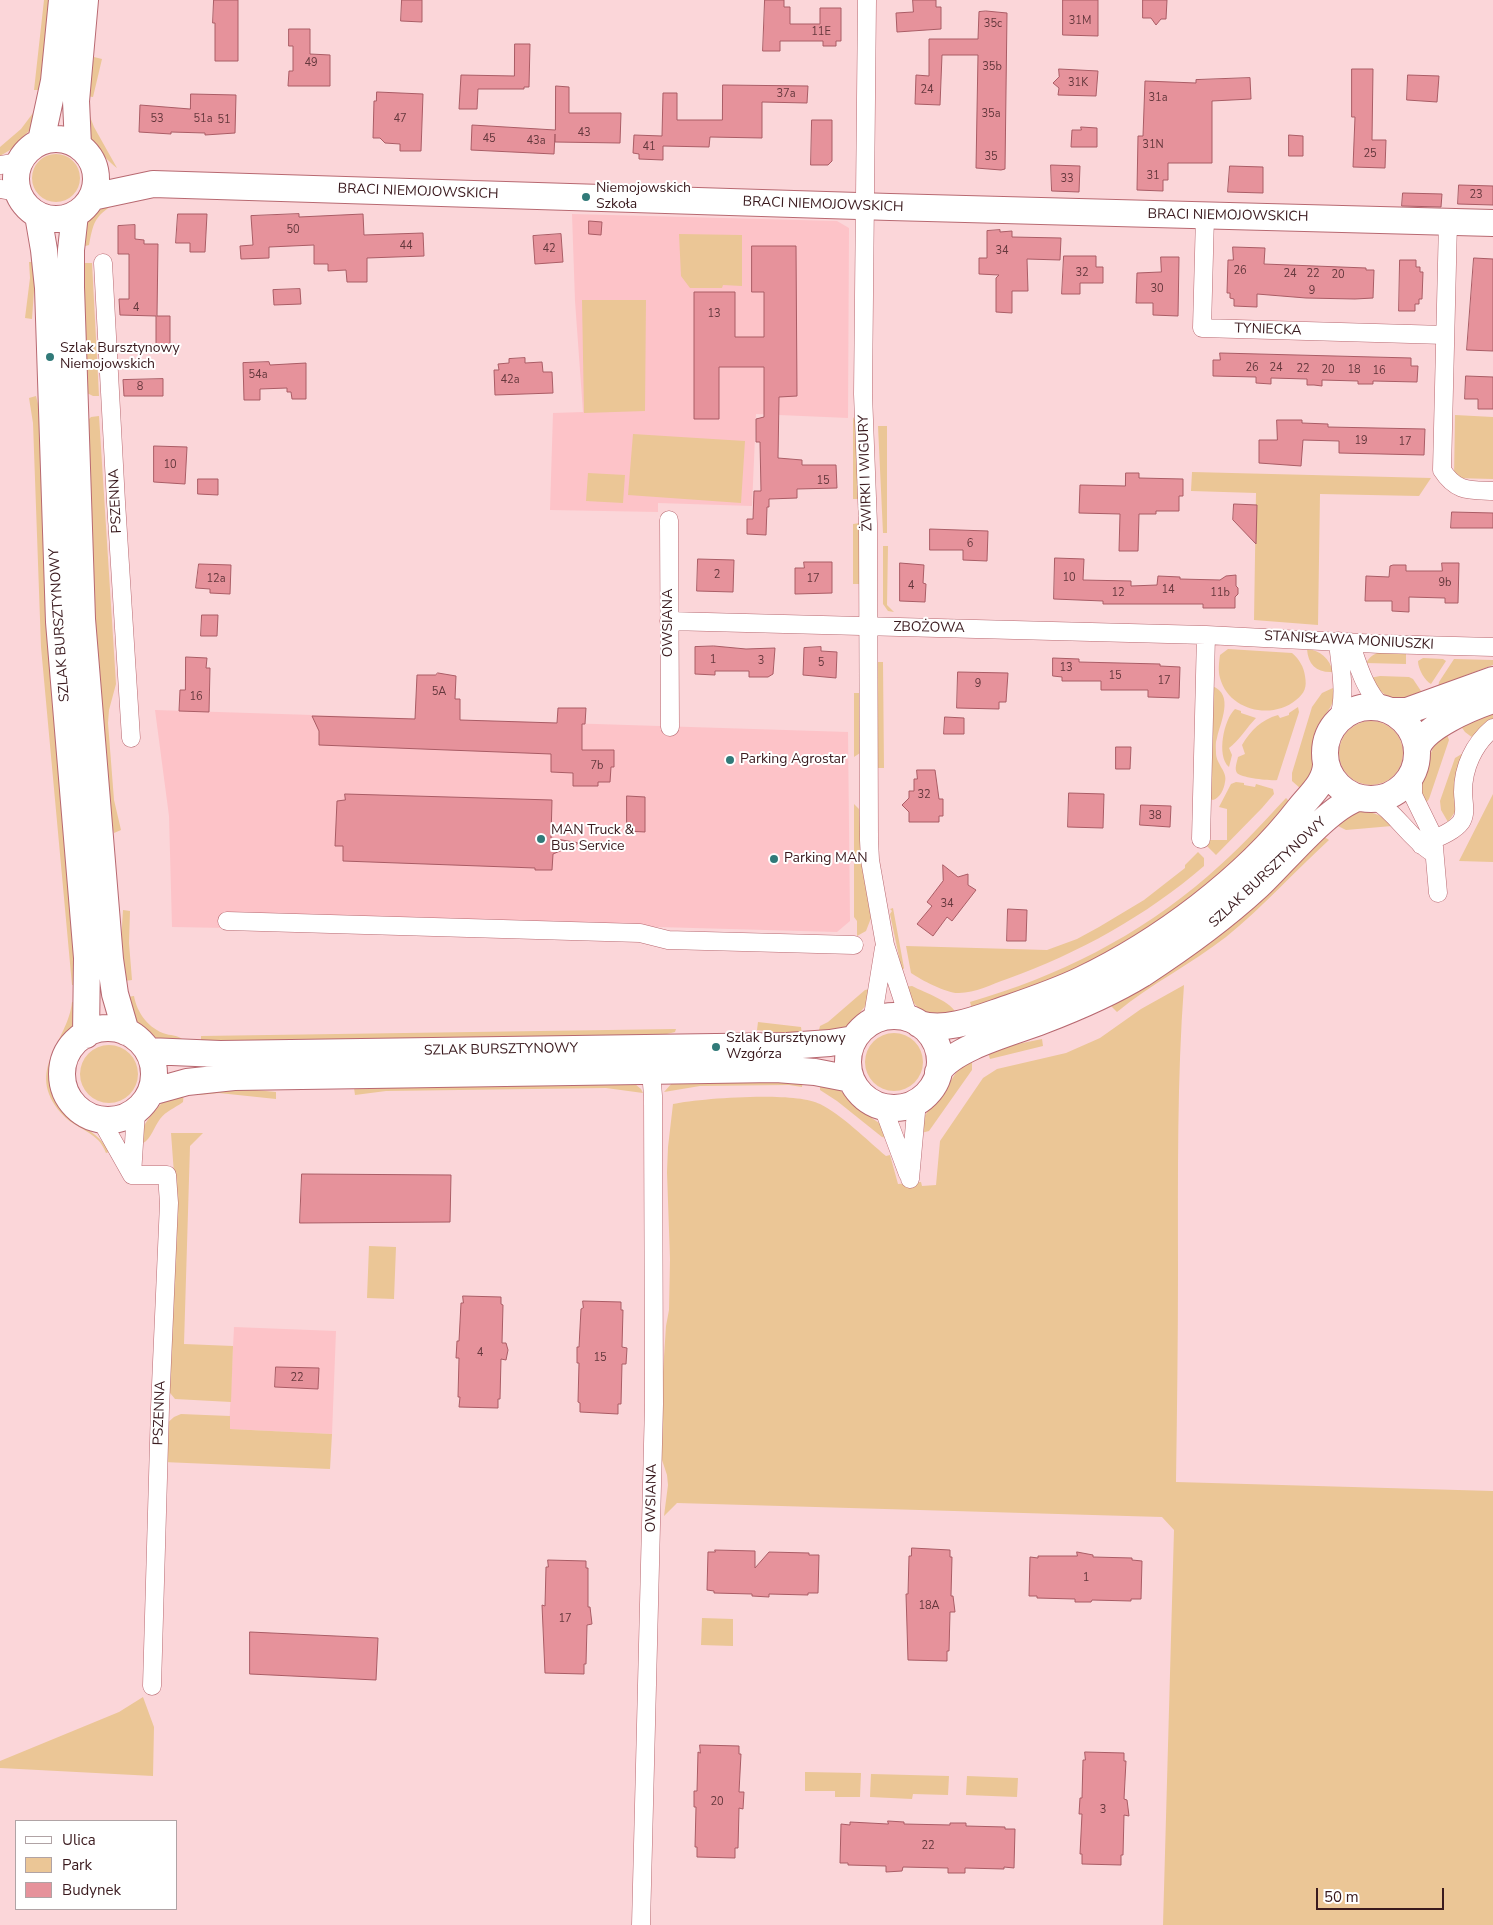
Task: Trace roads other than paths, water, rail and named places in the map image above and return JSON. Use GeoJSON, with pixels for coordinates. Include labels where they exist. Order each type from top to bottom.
{"type":"FeatureCollection","features":[{"type":"Feature","properties":{"kind":"main road"},"geometry":{"type":"LineString","coordinates":[[41,141],[54,81],[62,0]]}},
{"type":"Feature","properties":{"kind":"main road"},"geometry":{"type":"LineString","coordinates":[[78,145],[75,108],[85,0]]}},
{"type":"Feature","properties":{"kind":"main road"},"geometry":{"type":"LineString","coordinates":[[60,138],[78,145],[91,158],[96,177],[84,205],[56,219],[38,215],[9,190],[16,172],[10,164],[32,146],[41,141],[60,138]]}},
{"type":"Feature","properties":{"kind":"main road","name":"BRACI NIEMOJOWSKICH"},"geometry":{"type":"LineString","coordinates":[[94,166],[154,184],[1493,223]]}},
{"type":"Feature","properties":{"kind":"main road","name":"BRACI NIEMOJOWSKICH"},"geometry":{"type":"LineString","coordinates":[[84,205],[154,184]]}},
{"type":"Feature","properties":{"kind":"main road","name":"SZLAK BURSZTYNOWY"},"geometry":{"type":"LineString","coordinates":[[84,205],[71,250],[70,280],[82,619],[110,960],[115,994],[126,1032]]}},
{"type":"Feature","properties":{"kind":"main road","name":"SZLAK BURSZTYNOWY"},"geometry":{"type":"LineString","coordinates":[[38,215],[48,288],[59,622],[87,958],[86,1034]]}},
{"type":"Feature","properties":{"kind":"main road"},"geometry":{"type":"LineString","coordinates":[[1493,680],[1407,711],[1375,707],[1359,708],[1344,715],[1333,726],[1326,740],[1326,765],[1328,772],[1338,786],[1351,795],[1366,798],[1382,798],[1403,786],[1424,736],[1468,710],[1493,700]]}},
{"type":"Feature","properties":{"kind":"main road"},"geometry":{"type":"LineString","coordinates":[[1387,709],[1404,720],[1409,726],[1416,741],[1415,761]]}},
{"type":"Feature","properties":{"kind":"main road","name":"SZLAK BURSZTYNOWY"},"geometry":{"type":"LineString","coordinates":[[914,1021],[927,1026],[945,1026],[989,1016],[1080,980],[1129,955],[1180,920],[1241,870],[1296,814],[1324,777],[1326,765]]}},
{"type":"Feature","properties":{"kind":"main road","name":"SZLAK BURSZTYNOWY"},"geometry":{"type":"LineString","coordinates":[[938,1072],[942,1066],[957,1056],[988,1040],[1041,1022],[1089,1002],[1149,969],[1214,924],[1257,887],[1326,819],[1344,804],[1366,798]]}},
{"type":"Feature","properties":{"kind":"main road"},"geometry":{"type":"LineString","coordinates":[[890,1016],[914,1021],[927,1031],[934,1040],[940,1061],[934,1084],[927,1094],[918,1101],[901,1107],[883,1107],[863,1097],[851,1079],[848,1059],[863,1030],[890,1016]]}},
{"type":"Feature","properties":{"kind":"main road"},"geometry":{"type":"LineString","coordinates":[[105,1028],[126,1032],[142,1043],[148,1051],[154,1071],[143,1102],[125,1117],[101,1120],[90,1116],[76,1107],[67,1093],[63,1082],[63,1071],[67,1055],[76,1041],[86,1034],[105,1028]]}},
{"type":"Feature","properties":{"kind":"main road","name":"SZLAK BURSZTYNOWY"},"geometry":{"type":"LineString","coordinates":[[148,1051],[220,1054],[787,1046],[830,1044],[863,1030]]}},
{"type":"Feature","properties":{"kind":"main road","name":"SZLAK BURSZTYNOWY"},"geometry":{"type":"LineString","coordinates":[[143,1102],[188,1082],[234,1077],[795,1069],[851,1079]]}},
{"type":"Feature","properties":{"kind":"street","name":"ŻWIRKI I WIGURY"},"geometry":{"type":"LineString","coordinates":[[867,0],[863,394],[868,516],[870,853],[885,945],[914,1021]]}},
{"type":"Feature","properties":{"kind":"street","name":"TYNIECKA"},"geometry":{"type":"LineString","coordinates":[[1204,216],[1202,328],[1445,336]]}},
{"type":"Feature","properties":{"kind":"street"},"geometry":{"type":"LineString","coordinates":[[1448,222],[1442,470],[1454,485],[1462,489],[1493,491]]}},
{"type":"Feature","properties":{"kind":"street","name":"PSZENNA"},"geometry":{"type":"LineString","coordinates":[[104,263],[116,502],[131,738]]}},
{"type":"Feature","properties":{"kind":"street","name":"OWSIANA"},"geometry":{"type":"LineString","coordinates":[[668,520],[670,727]]}},
{"type":"Feature","properties":{"kind":"street","name":"ZBOŻOWA"},"geometry":{"type":"LineString","coordinates":[[669,621],[1198,635]]}},
{"type":"Feature","properties":{"kind":"street"},"geometry":{"type":"LineString","coordinates":[[1198,635],[1204,695],[1201,839]]}},
{"type":"Feature","properties":{"kind":"street","name":"STANISŁAWA MONIUSZKI"},"geometry":{"type":"LineString","coordinates":[[1198,635],[1344,642],[1493,646]]}},
{"type":"Feature","properties":{"kind":"street"},"geometry":{"type":"LineString","coordinates":[[1344,642],[1374,700],[1387,709]]}},
{"type":"Feature","properties":{"kind":"street"},"geometry":{"type":"LineString","coordinates":[[1338,720],[1343,692],[1344,642]]}},
{"type":"Feature","properties":{"kind":"street"},"geometry":{"type":"LineString","coordinates":[[1429,846],[1462,821],[1464,813],[1464,775],[1467,764],[1477,745],[1493,728]]}},
{"type":"Feature","properties":{"kind":"street"},"geometry":{"type":"LineString","coordinates":[[1415,761],[1413,796],[1429,825],[1429,846],[1437,869],[1438,893]]}},
{"type":"Feature","properties":{"kind":"street"},"geometry":{"type":"LineString","coordinates":[[1366,798],[1391,811],[1429,846]]}},
{"type":"Feature","properties":{"kind":"street"},"geometry":{"type":"LineString","coordinates":[[227,922],[630,933],[668,940],[854,945]]}},
{"type":"Feature","properties":{"kind":"street","name":"ŻWIRKI I WIGURY"},"geometry":{"type":"LineString","coordinates":[[863,1030],[885,945]]}},
{"type":"Feature","properties":{"kind":"street","name":"OWSIANA"},"geometry":{"type":"LineString","coordinates":[[641,1925],[654,1404],[653,1096],[651,1070]]}},
{"type":"Feature","properties":{"kind":"street"},"geometry":{"type":"LineString","coordinates":[[883,1107],[910,1179],[918,1101]]}},
{"type":"Feature","properties":{"kind":"street"},"geometry":{"type":"LineString","coordinates":[[132,1175],[143,1102]]}},
{"type":"Feature","properties":{"kind":"street"},"geometry":{"type":"LineString","coordinates":[[101,1120],[132,1175]]}},
{"type":"Feature","properties":{"kind":"street","name":"PSZENNA"},"geometry":{"type":"LineString","coordinates":[[132,1175],[167,1175],[169,1203],[152,1686]]}},
{"type":"Feature","properties":{"kind":"place","name":"Niemojowskich Szkoła"},"geometry":{"type":"Point","coordinates":[586,197]}},
{"type":"Feature","properties":{"kind":"place","name":"Szlak Bursztynowy Niemojowskich"},"geometry":{"type":"Point","coordinates":[50,357]}},
{"type":"Feature","properties":{"kind":"place","name":"Parking Agrostar"},"geometry":{"type":"Point","coordinates":[730,760]}},
{"type":"Feature","properties":{"kind":"place","name":"MAN Truck & Bus Service"},"geometry":{"type":"Point","coordinates":[541,839]}},
{"type":"Feature","properties":{"kind":"place","name":"Parking MAN"},"geometry":{"type":"Point","coordinates":[774,859]}},
{"type":"Feature","properties":{"kind":"place","name":"Szlak Bursztynowy Wzgórza"},"geometry":{"type":"Point","coordinates":[716,1047]}}]}
